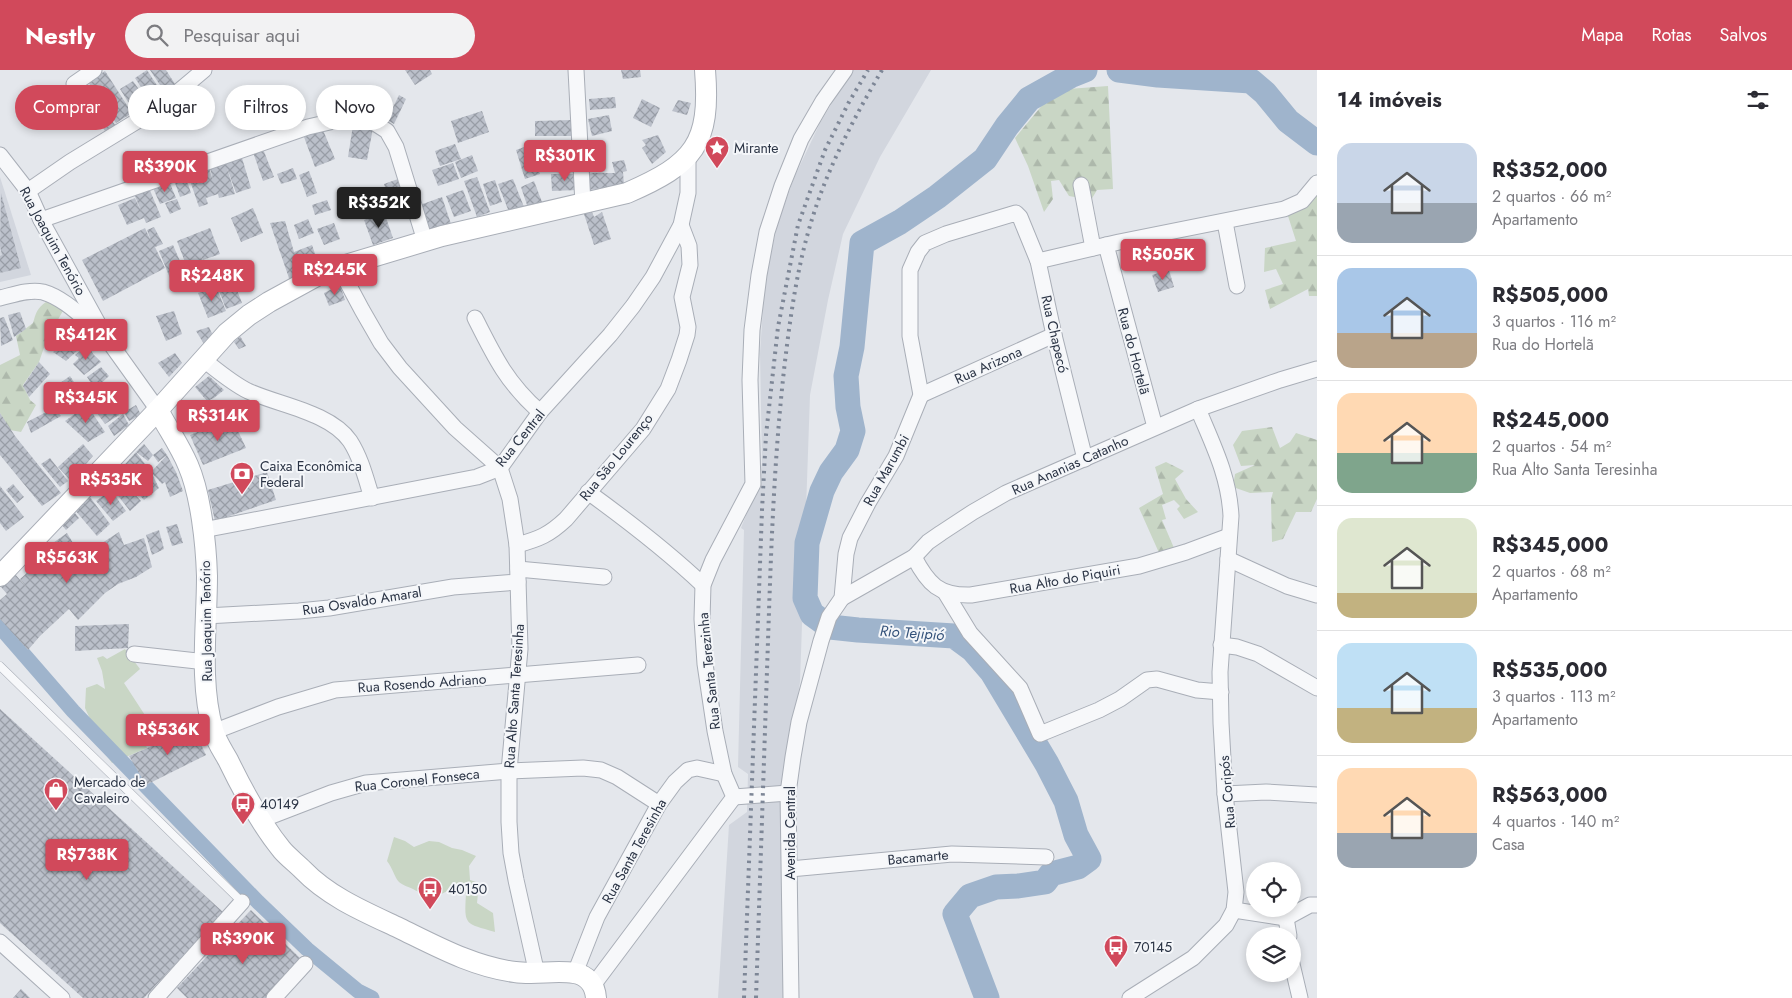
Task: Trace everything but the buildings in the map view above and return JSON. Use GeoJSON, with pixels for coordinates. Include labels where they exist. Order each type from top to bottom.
{"type":"FeatureCollection","features":[{"type":"Feature","properties":{"kind":"main road"},"geometry":{"type":"LineString","coordinates":[[0,576],[228,334],[249,315],[295,287],[322,273],[339,267],[425,241],[627,193],[651,183],[671,171],[688,156],[698,142],[705,123],[707,97],[705,70]]}},
{"type":"Feature","properties":{"kind":"main road","name":"Rua Joaquim Tenório"},"geometry":{"type":"LineString","coordinates":[[158,410],[189,468],[195,487],[203,530],[207,574],[207,700],[213,732],[261,820],[282,850],[313,881],[352,906],[453,955],[514,972],[537,974],[575,973]]}},
{"type":"Feature","properties":{"kind":"main road"},"geometry":{"type":"LineString","coordinates":[[575,973],[585,976],[595,991]]}},
{"type":"Feature","properties":{"kind":"street"},"geometry":{"type":"LineString","coordinates":[[74,84],[94,70]]}},
{"type":"Feature","properties":{"kind":"street"},"geometry":{"type":"LineString","coordinates":[[28,191],[70,162],[160,107],[204,70]]}},
{"type":"Feature","properties":{"kind":"street"},"geometry":{"type":"LineString","coordinates":[[576,70],[583,204]]}},
{"type":"Feature","properties":{"kind":"street","name":"Rua Santa Terezinha"},"geometry":{"type":"LineString","coordinates":[[734,797],[724,774],[715,731],[705,664],[702,585],[753,484],[750,380],[752,330],[767,232],[782,186],[801,139],[823,101],[845,70]]}},
{"type":"Feature","properties":{"kind":"street"},"geometry":{"type":"LineString","coordinates":[[41,220],[308,127],[347,118],[360,118],[373,122],[387,131],[396,148],[425,241]]}},
{"type":"Feature","properties":{"kind":"street","name":"Rua Joaquim Tenório"},"geometry":{"type":"LineString","coordinates":[[0,156],[28,191],[41,220],[105,336],[158,410]]}},
{"type":"Feature","properties":{"kind":"street","name":"Rua Central"},"geometry":{"type":"LineString","coordinates":[[203,530],[477,477],[500,468],[540,412],[610,335],[653,277],[681,225],[688,193],[688,156]]}},
{"type":"Feature","properties":{"kind":"street"},"geometry":{"type":"LineString","coordinates":[[1038,261],[1284,209],[1294,205],[1310,194],[1317,183]]}},
{"type":"Feature","properties":{"kind":"street","name":"Rua do Hortelã"},"geometry":{"type":"LineString","coordinates":[[1081,185],[1155,427]]}},
{"type":"Feature","properties":{"kind":"street","name":"Rua Chapecó"},"geometry":{"type":"LineString","coordinates":[[921,394],[910,336],[909,309],[910,270],[918,252],[925,243],[932,240],[1016,213],[1020,217],[1038,261],[1054,335],[1085,459]]}},
{"type":"Feature","properties":{"kind":"street"},"geometry":{"type":"LineString","coordinates":[[1225,222],[1237,286]]}},
{"type":"Feature","properties":{"kind":"street","name":"Rua São Lourenço"},"geometry":{"type":"LineString","coordinates":[[517,545],[541,538],[554,531],[643,429],[668,389],[684,345],[688,327],[682,297],[690,265],[689,246],[681,225]]}},
{"type":"Feature","properties":{"kind":"street"},"geometry":{"type":"LineString","coordinates":[[339,267],[366,318],[400,368],[455,428],[500,468]]}},
{"type":"Feature","properties":{"kind":"street"},"geometry":{"type":"LineString","coordinates":[[0,298],[29,292],[42,292],[58,299],[105,336]]}},
{"type":"Feature","properties":{"kind":"street"},"geometry":{"type":"LineString","coordinates":[[475,318],[506,377],[518,392],[540,412]]}},
{"type":"Feature","properties":{"kind":"street","name":"Rua Arizona"},"geometry":{"type":"LineString","coordinates":[[921,394],[1054,335]]}},
{"type":"Feature","properties":{"kind":"street"},"geometry":{"type":"LineString","coordinates":[[204,360],[246,390],[328,422],[340,430],[350,440],[357,454],[372,498]]}},
{"type":"Feature","properties":{"kind":"street","name":"Rua Ananias Catanho"},"geometry":{"type":"LineString","coordinates":[[842,598],[914,557],[928,542],[1006,493],[1198,409],[1317,369]]}},
{"type":"Feature","properties":{"kind":"street","name":"Rua Marumbi"},"geometry":{"type":"LineString","coordinates":[[821,641],[829,617],[842,598],[846,554],[850,538],[868,502],[896,456],[921,394]]}},
{"type":"Feature","properties":{"kind":"street","name":"Rua Coripós"},"geometry":{"type":"LineString","coordinates":[[1198,409],[1221,463],[1230,494],[1231,516],[1221,644],[1221,723],[1225,794],[1235,873],[1234,910]]}},
{"type":"Feature","properties":{"kind":"street","name":"Rua Alto Santa Teresinha"},"geometry":{"type":"LineString","coordinates":[[500,468],[510,499],[517,545],[518,575],[520,649],[516,676],[509,771],[511,853],[537,974]]}},
{"type":"Feature","properties":{"kind":"street"},"geometry":{"type":"LineString","coordinates":[[588,492],[676,559],[702,585]]}},
{"type":"Feature","properties":{"kind":"street","name":"Rua Alto do Piquiri"},"geometry":{"type":"LineString","coordinates":[[945,592],[960,595],[971,594],[1114,571],[1139,566],[1229,536]]}},
{"type":"Feature","properties":{"kind":"street"},"geometry":{"type":"LineString","coordinates":[[914,557],[924,577],[945,592],[970,633],[1020,688],[1040,734],[1099,710],[1120,699],[1147,680],[1157,679],[1197,690],[1221,692]]}},
{"type":"Feature","properties":{"kind":"street"},"geometry":{"type":"LineString","coordinates":[[1228,559],[1287,586],[1317,595]]}},
{"type":"Feature","properties":{"kind":"street","name":"Rua Osvaldo Amaral"},"geometry":{"type":"LineString","coordinates":[[206,616],[329,608],[518,575],[604,577]]}},
{"type":"Feature","properties":{"kind":"street","name":"Avenida Central"},"geometry":{"type":"LineString","coordinates":[[791,998],[788,793],[799,722],[821,641]]}},
{"type":"Feature","properties":{"kind":"street"},"geometry":{"type":"LineString","coordinates":[[1221,644],[1258,654],[1317,688]]}},
{"type":"Feature","properties":{"kind":"street"},"geometry":{"type":"LineString","coordinates":[[134,654],[206,662]]}},
{"type":"Feature","properties":{"kind":"street","name":"Rua Rosendo Adriano"},"geometry":{"type":"LineString","coordinates":[[213,732],[278,707],[334,690],[638,665]]}},
{"type":"Feature","properties":{"kind":"street","name":"Rua Coronel Fonseca"},"geometry":{"type":"LineString","coordinates":[[261,820],[331,792],[366,783],[509,771],[583,768],[601,770],[617,777],[660,804]]}},
{"type":"Feature","properties":{"kind":"street","name":"Rua Santa Teresinha"},"geometry":{"type":"LineString","coordinates":[[575,973],[597,917],[660,804],[675,782],[688,770],[697,768],[724,774]]}},
{"type":"Feature","properties":{"kind":"street"},"geometry":{"type":"LineString","coordinates":[[1225,794],[1266,792],[1317,795]]}},
{"type":"Feature","properties":{"kind":"street"},"geometry":{"type":"LineString","coordinates":[[595,991],[734,797],[788,793]]}},
{"type":"Feature","properties":{"kind":"street","name":"Bacamarte"},"geometry":{"type":"LineString","coordinates":[[790,869],[952,854],[1046,856]]}},
{"type":"Feature","properties":{"kind":"street"},"geometry":{"type":"LineString","coordinates":[[156,998],[242,902]]}},
{"type":"Feature","properties":{"kind":"street"},"geometry":{"type":"LineString","coordinates":[[1130,998],[1193,958],[1226,925],[1234,910],[1286,918],[1310,905],[1317,905]]}},
{"type":"Feature","properties":{"kind":"street"},"geometry":{"type":"LineString","coordinates":[[1286,918],[1288,927]]}},
{"type":"Feature","properties":{"kind":"street"},"geometry":{"type":"LineString","coordinates":[[0,942],[62,998]]}},
{"type":"Feature","properties":{"kind":"street"},"geometry":{"type":"LineString","coordinates":[[274,998],[305,964]]}},
{"type":"Feature","properties":{"kind":"street"},"geometry":{"type":"LineString","coordinates":[[1296,982],[1300,998]]}},
{"type":"Feature","properties":{"kind":"lane"},"geometry":{"type":"LineString","coordinates":[[0,666],[242,902]]}},
{"type":"Feature","properties":{"kind":"shaded area"},"geometry":{"type":"Polygon","coordinates":[[[852,70],[931,70],[880,157],[843,234],[810,395],[800,682],[785,781],[785,998],[718,998],[729,825],[747,812],[748,774],[738,767],[744,530],[741,528],[759,483],[762,463],[760,353],[765,278],[778,223],[794,178],[820,123],[852,70]]]}},
{"type":"Feature","properties":{"kind":"shaded area"},"geometry":{"type":"Polygon","coordinates":[[[0,177],[31,275],[0,282],[0,177]]]}},
{"type":"Feature","properties":{"kind":"green space"},"geometry":{"type":"Polygon","coordinates":[[[1108,86],[1113,189],[1097,190],[1091,200],[1069,196],[1059,180],[1051,181],[1053,199],[1044,212],[1028,166],[1015,138],[1044,103],[1068,89],[1108,86]]]}},
{"type":"Feature","properties":{"kind":"green space"},"geometry":{"type":"Polygon","coordinates":[[[1317,192],[1317,296],[1309,296],[1308,289],[1270,309],[1265,290],[1283,284],[1276,269],[1264,272],[1265,248],[1296,241],[1288,216],[1303,207],[1317,192]]]}},
{"type":"Feature","properties":{"kind":"green space"},"geometry":{"type":"Polygon","coordinates":[[[46,302],[64,309],[47,339],[39,362],[23,385],[30,400],[36,405],[21,432],[10,430],[0,413],[0,365],[20,355],[16,336],[33,323],[37,311],[46,302]]]}},
{"type":"Feature","properties":{"kind":"green space"},"geometry":{"type":"Polygon","coordinates":[[[1272,427],[1280,448],[1290,442],[1296,433],[1317,440],[1317,499],[1311,512],[1296,512],[1283,539],[1272,542],[1271,500],[1273,492],[1250,493],[1233,487],[1235,474],[1255,465],[1241,466],[1233,445],[1242,431],[1272,427]]]}},
{"type":"Feature","properties":{"kind":"green space"},"geometry":{"type":"Polygon","coordinates":[[[1166,462],[1184,471],[1175,479],[1186,499],[1198,512],[1184,519],[1177,509],[1180,506],[1174,500],[1162,505],[1166,519],[1162,520],[1174,548],[1160,555],[1139,508],[1163,494],[1155,467],[1166,462]]]}},
{"type":"Feature","properties":{"kind":"green space"},"geometry":{"type":"Polygon","coordinates":[[[125,649],[140,669],[124,683],[154,729],[150,731],[144,740],[147,748],[112,763],[95,739],[91,721],[85,708],[86,688],[97,684],[105,689],[102,671],[97,658],[103,656],[107,659],[125,649]]]}},
{"type":"Feature","properties":{"kind":"green space"},"geometry":{"type":"Polygon","coordinates":[[[394,837],[414,847],[429,841],[439,842],[476,856],[469,866],[470,880],[479,883],[477,903],[493,913],[495,932],[468,922],[465,912],[466,894],[456,885],[436,896],[431,896],[399,882],[387,861],[394,837]]]}},
{"type":"Feature","properties":{"kind":"waterway","name":"Rio Tejipió"},"geometry":{"type":"LineString","coordinates":[[987,998],[955,914],[970,896],[996,887],[1045,882],[1051,874],[1078,867],[1089,859],[1076,835],[1066,801],[1047,764],[992,672],[973,650],[954,636],[830,627],[812,614],[805,598],[807,543],[822,491],[831,472],[847,450],[853,431],[848,407],[846,376],[852,347],[862,243],[900,222],[937,197],[985,159],[1007,126],[1029,99],[1070,76],[1085,70]]}},
{"type":"Feature","properties":{"kind":"waterway"},"geometry":{"type":"LineString","coordinates":[[1119,70],[1158,75],[1251,81],[1265,93],[1288,121],[1317,143]]}},
{"type":"Feature","properties":{"kind":"waterway"},"geometry":{"type":"LineString","coordinates":[[0,627],[73,711],[258,902],[307,949],[358,991],[372,998]]}},
{"type":"Feature","properties":{"kind":"railway"},"geometry":{"type":"LineString","coordinates":[[744,998],[762,510],[766,435],[778,327],[798,225],[825,150],[849,102],[868,70]]}},
{"type":"Feature","properties":{"kind":"railway"},"geometry":{"type":"LineString","coordinates":[[756,998],[773,506],[789,331],[807,235],[819,197],[843,141],[882,70]]}},
{"type":"Feature","properties":{"kind":"place","name":"Mirante"},"geometry":{"type":"Point","coordinates":[717,169]}},
{"type":"Feature","properties":{"kind":"place","name":"Caixa Econômica Federal"},"geometry":{"type":"Point","coordinates":[242,495]}},
{"type":"Feature","properties":{"kind":"place","name":"Mercado de Cavaleiro"},"geometry":{"type":"Point","coordinates":[56,811]}},
{"type":"Feature","properties":{"kind":"place","name":"40149"},"geometry":{"type":"Point","coordinates":[243,825]}},
{"type":"Feature","properties":{"kind":"place","name":"40150"},"geometry":{"type":"Point","coordinates":[430,910]}},
{"type":"Feature","properties":{"kind":"place","name":"70145"},"geometry":{"type":"Point","coordinates":[1116,968]}}]}
